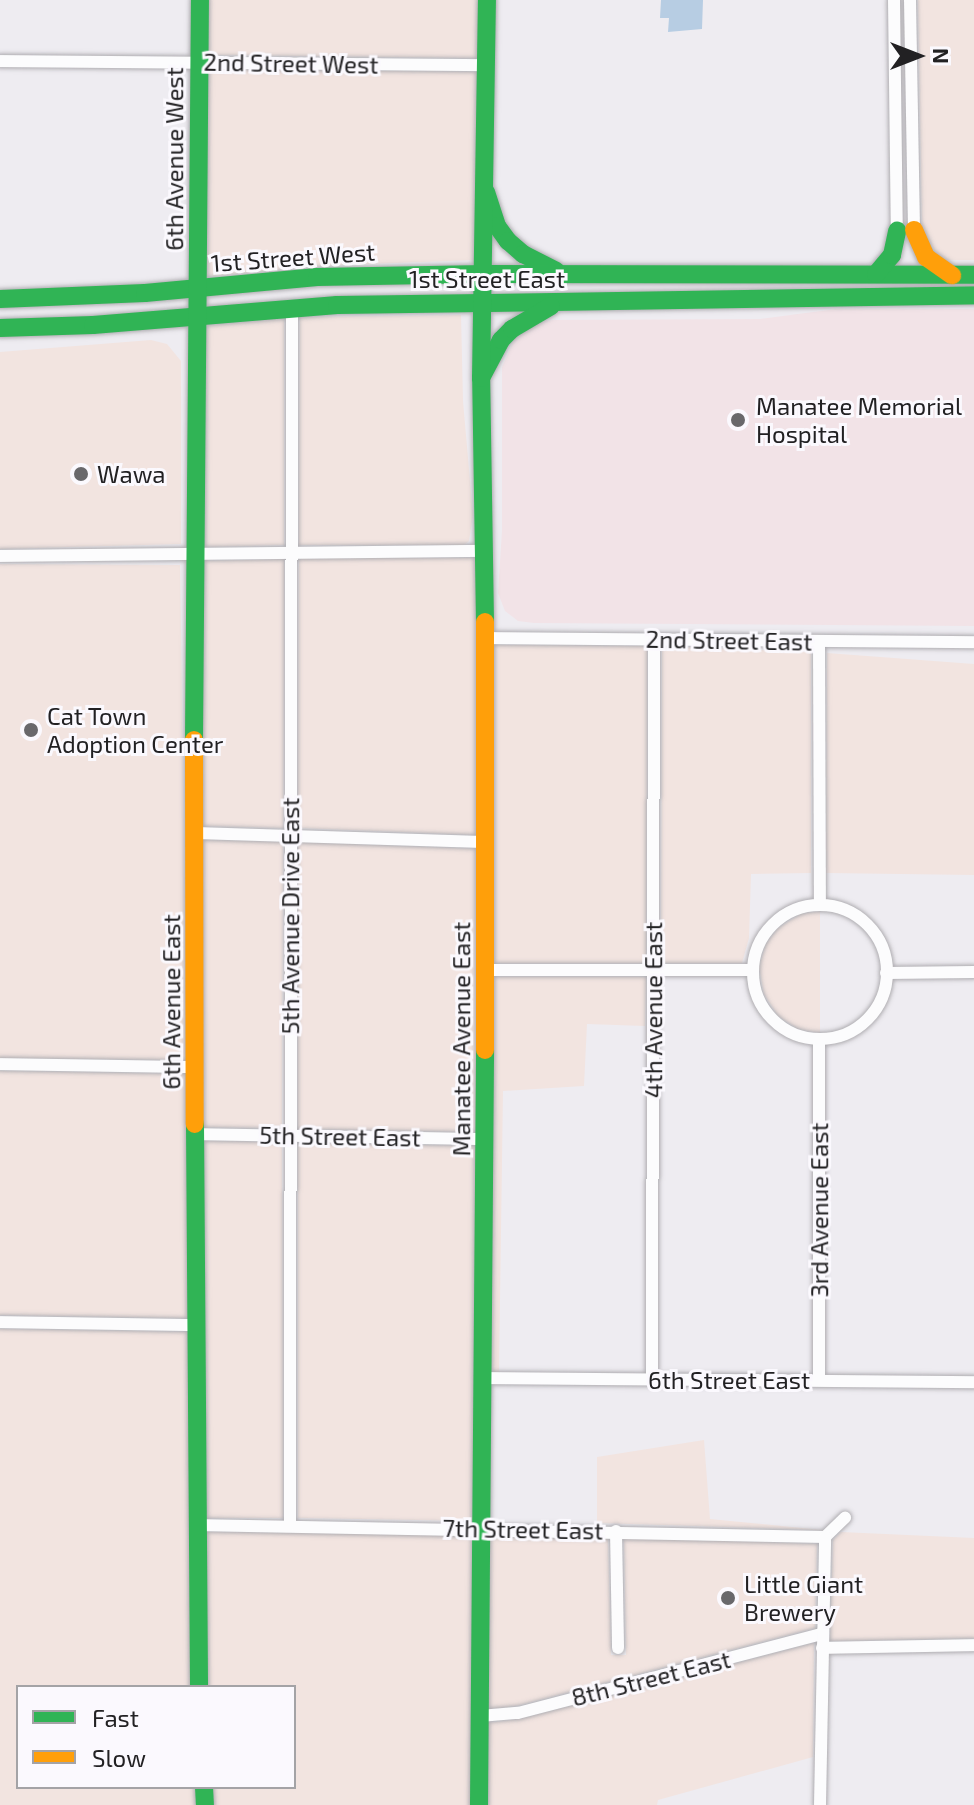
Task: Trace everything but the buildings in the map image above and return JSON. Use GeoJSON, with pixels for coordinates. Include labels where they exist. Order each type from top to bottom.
{"type":"FeatureCollection","features":[{"type":"Feature","properties":{"kind":"main road","name":"6th Avenue West"},"geometry":{"type":"LineString","coordinates":[[195,317],[200,0]]}},
{"type":"Feature","properties":{"kind":"main road","name":"Manatee Avenue East"},"geometry":{"type":"LineString","coordinates":[[479,1805],[485,1139],[485,551],[481,378],[487,0]]}},
{"type":"Feature","properties":{"kind":"main road"},"geometry":{"type":"LineString","coordinates":[[486,192],[497,226],[508,241],[523,254],[562,274]]}},
{"type":"Feature","properties":{"kind":"main road"},"geometry":{"type":"LineString","coordinates":[[876,274],[906,231],[926,257],[952,275]]}},
{"type":"Feature","properties":{"kind":"main road","name":"1st Street West"},"geometry":{"type":"LineString","coordinates":[[0,299],[197,288],[317,277],[485,274],[974,275]]}},
{"type":"Feature","properties":{"kind":"main road","name":"1st Street East"},"geometry":{"type":"LineString","coordinates":[[0,328],[292,308],[974,295]]}},
{"type":"Feature","properties":{"kind":"main road"},"geometry":{"type":"LineString","coordinates":[[481,378],[501,340],[515,326],[557,303]]}},
{"type":"Feature","properties":{"kind":"main road","name":"6th Avenue East"},"geometry":{"type":"LineString","coordinates":[[195,317],[195,1525],[199,1685]]}},
{"type":"Feature","properties":{"kind":"street"},"geometry":{"type":"LineString","coordinates":[[894,0],[906,231]]}},
{"type":"Feature","properties":{"kind":"street"},"geometry":{"type":"LineString","coordinates":[[906,231],[910,0]]}},
{"type":"Feature","properties":{"kind":"street"},"geometry":{"type":"LineString","coordinates":[[894,28],[911,25]]}},
{"type":"Feature","properties":{"kind":"street","name":"2nd Street West"},"geometry":{"type":"LineString","coordinates":[[0,61],[487,65]]}},
{"type":"Feature","properties":{"kind":"street","name":"5th Avenue Drive East"},"geometry":{"type":"LineString","coordinates":[[290,1525],[292,308]]}},
{"type":"Feature","properties":{"kind":"street"},"geometry":{"type":"LineString","coordinates":[[0,556],[485,551]]}},
{"type":"Feature","properties":{"kind":"street","name":"2nd Street East"},"geometry":{"type":"LineString","coordinates":[[485,638],[974,642]]}},
{"type":"Feature","properties":{"kind":"street","name":"4th Avenue East"},"geometry":{"type":"LineString","coordinates":[[652,1380],[654,639]]}},
{"type":"Feature","properties":{"kind":"street"},"geometry":{"type":"LineString","coordinates":[[819,641],[820,904]]}},
{"type":"Feature","properties":{"kind":"street"},"geometry":{"type":"LineString","coordinates":[[194,833],[485,842]]}},
{"type":"Feature","properties":{"kind":"street"},"geometry":{"type":"LineString","coordinates":[[820,904],[847,911],[867,924],[883,951],[886,973],[881,998],[866,1020],[844,1034],[819,1039],[793,1033],[772,1018],[759,998],[753,970],[760,943],[777,921],[796,910],[820,904]]}},
{"type":"Feature","properties":{"kind":"street"},"geometry":{"type":"LineString","coordinates":[[485,970],[753,970]]}},
{"type":"Feature","properties":{"kind":"street"},"geometry":{"type":"LineString","coordinates":[[886,973],[974,972]]}},
{"type":"Feature","properties":{"kind":"street","name":"3rd Avenue East"},"geometry":{"type":"LineString","coordinates":[[819,1039],[819,1380]]}},
{"type":"Feature","properties":{"kind":"street"},"geometry":{"type":"LineString","coordinates":[[0,1064],[195,1067]]}},
{"type":"Feature","properties":{"kind":"street","name":"5th Street East"},"geometry":{"type":"LineString","coordinates":[[195,1134],[485,1139]]}},
{"type":"Feature","properties":{"kind":"street"},"geometry":{"type":"LineString","coordinates":[[0,1322],[196,1325]]}},
{"type":"Feature","properties":{"kind":"street","name":"6th Street East"},"geometry":{"type":"LineString","coordinates":[[484,1378],[974,1382]]}},
{"type":"Feature","properties":{"kind":"street"},"geometry":{"type":"LineString","coordinates":[[820,1805],[825,1537],[845,1518]]}},
{"type":"Feature","properties":{"kind":"street","name":"7th Street East"},"geometry":{"type":"LineString","coordinates":[[195,1525],[482,1528],[825,1537]]}},
{"type":"Feature","properties":{"kind":"street"},"geometry":{"type":"LineString","coordinates":[[616,1531],[618,1648]]}},
{"type":"Feature","properties":{"kind":"street","name":"8th Street East"},"geometry":{"type":"LineString","coordinates":[[480,1716],[518,1713],[822,1634]]}},
{"type":"Feature","properties":{"kind":"street"},"geometry":{"type":"LineString","coordinates":[[822,1648],[974,1645]]}},
{"type":"Feature","properties":{"kind":"shaded area"},"geometry":{"type":"Polygon","coordinates":[[[208,0],[480,0],[479,58],[207,55],[208,0]]]}},
{"type":"Feature","properties":{"kind":"shaded area"},"geometry":{"type":"Polygon","coordinates":[[[918,0],[974,0],[974,260],[941,260],[922,229],[918,0]]]}},
{"type":"Feature","properties":{"kind":"shaded area"},"geometry":{"type":"Polygon","coordinates":[[[207,69],[479,72],[474,260],[316,266],[205,277],[207,69]]]}},
{"type":"Feature","properties":{"kind":"shaded area","name":"Manatee Memorial Hospital"},"geometry":{"type":"Polygon","coordinates":[[[836,309],[974,309],[974,626],[534,623],[518,621],[505,611],[498,593],[502,531],[502,367],[515,338],[538,323],[553,320],[760,319],[836,309]]]}},
{"type":"Feature","properties":{"kind":"shaded area"},"geometry":{"type":"Polygon","coordinates":[[[461,315],[463,401],[473,515],[469,541],[464,545],[299,545],[300,317],[461,315]]]}},
{"type":"Feature","properties":{"kind":"shaded area"},"geometry":{"type":"Polygon","coordinates":[[[284,319],[284,545],[202,547],[203,329],[210,325],[284,319]]]}},
{"type":"Feature","properties":{"kind":"shaded area"},"geometry":{"type":"Polygon","coordinates":[[[151,340],[167,344],[181,361],[181,544],[0,549],[0,352],[151,340]]]}},
{"type":"Feature","properties":{"kind":"shaded area"},"geometry":{"type":"Polygon","coordinates":[[[299,558],[477,558],[477,835],[298,828],[299,558]]]}},
{"type":"Feature","properties":{"kind":"shaded area"},"geometry":{"type":"Polygon","coordinates":[[[284,559],[283,828],[202,826],[202,561],[284,559]]]}},
{"type":"Feature","properties":{"kind":"shaded area"},"geometry":{"type":"Polygon","coordinates":[[[0,564],[180,565],[187,1060],[0,1058],[0,564]]]}},
{"type":"Feature","properties":{"kind":"shaded area"},"geometry":{"type":"Polygon","coordinates":[[[493,645],[647,646],[646,963],[493,963],[493,645]]]}},
{"type":"Feature","properties":{"kind":"shaded area"},"geometry":{"type":"Polygon","coordinates":[[[662,646],[811,652],[811,873],[751,874],[749,938],[742,963],[661,963],[662,646]]]}},
{"type":"Feature","properties":{"kind":"shaded area"},"geometry":{"type":"Polygon","coordinates":[[[827,653],[974,664],[974,875],[826,873],[827,653]]]}},
{"type":"Feature","properties":{"kind":"shaded area"},"geometry":{"type":"Polygon","coordinates":[[[202,840],[283,842],[282,1128],[203,1127],[202,840]]]}},
{"type":"Feature","properties":{"kind":"shaded area"},"geometry":{"type":"Polygon","coordinates":[[[298,842],[477,849],[477,1132],[298,1129],[298,842]]]}},
{"type":"Feature","properties":{"kind":"shaded area"},"geometry":{"type":"Polygon","coordinates":[[[820,911],[820,1033],[798,1029],[778,1016],[764,994],[759,967],[766,944],[778,928],[801,914],[820,911]]]}},
{"type":"Feature","properties":{"kind":"shaded area"},"geometry":{"type":"Polygon","coordinates":[[[493,977],[646,977],[645,1026],[587,1024],[584,1086],[503,1091],[499,1372],[491,1372],[493,977]]]}},
{"type":"Feature","properties":{"kind":"shaded area"},"geometry":{"type":"Polygon","coordinates":[[[0,1071],[187,1074],[188,1318],[0,1315],[0,1071]]]}},
{"type":"Feature","properties":{"kind":"shaded area"},"geometry":{"type":"Polygon","coordinates":[[[203,1141],[282,1142],[283,1518],[202,1518],[203,1141]]]}},
{"type":"Feature","properties":{"kind":"shaded area"},"geometry":{"type":"Polygon","coordinates":[[[298,1143],[477,1146],[475,1521],[298,1518],[298,1143]]]}},
{"type":"Feature","properties":{"kind":"shaded area"},"geometry":{"type":"Polygon","coordinates":[[[0,1329],[188,1332],[191,1685],[16,1685],[16,1789],[196,1789],[197,1805],[0,1805],[0,1329]]]}},
{"type":"Feature","properties":{"kind":"shaded area"},"geometry":{"type":"Polygon","coordinates":[[[704,1440],[710,1519],[822,1530],[597,1523],[597,1457],[704,1440]]]}},
{"type":"Feature","properties":{"kind":"shaded area"},"geometry":{"type":"Polygon","coordinates":[[[202,1532],[475,1535],[472,1805],[213,1805],[212,1789],[296,1789],[296,1685],[206,1685],[202,1532]]]}},
{"type":"Feature","properties":{"kind":"shaded area"},"geometry":{"type":"Polygon","coordinates":[[[841,1532],[974,1538],[974,1638],[830,1641],[833,1540],[841,1532]]]}},
{"type":"Feature","properties":{"kind":"shaded area"},"geometry":{"type":"Polygon","coordinates":[[[490,1535],[608,1537],[611,1655],[626,1655],[624,1538],[817,1544],[815,1628],[516,1706],[488,1709],[490,1535]]]}},
{"type":"Feature","properties":{"kind":"shaded area"},"geometry":{"type":"Polygon","coordinates":[[[814,1643],[813,1757],[658,1800],[657,1805],[487,1805],[488,1723],[520,1719],[814,1643]]]}},
{"type":"Feature","properties":{"kind":"water"},"geometry":{"type":"Polygon","coordinates":[[[661,0],[703,0],[702,29],[668,32],[669,18],[660,18],[661,0]]]}},
{"type":"Feature","properties":{"kind":"traffic: fast"},"geometry":{"type":"LineString","coordinates":[[194,740],[200,0]]}},
{"type":"Feature","properties":{"kind":"traffic: fast"},"geometry":{"type":"LineString","coordinates":[[485,622],[481,378],[487,0]]}},
{"type":"Feature","properties":{"kind":"traffic: fast"},"geometry":{"type":"LineString","coordinates":[[486,192],[497,226],[508,241],[523,254],[556,271]]}},
{"type":"Feature","properties":{"kind":"traffic: fast"},"geometry":{"type":"LineString","coordinates":[[876,274],[892,255],[897,231]]}},
{"type":"Feature","properties":{"kind":"traffic: fast"},"geometry":{"type":"LineString","coordinates":[[0,299],[145,293],[317,277],[485,274]]}},
{"type":"Feature","properties":{"kind":"traffic: fast"},"geometry":{"type":"LineString","coordinates":[[485,274],[974,275]]}},
{"type":"Feature","properties":{"kind":"traffic: fast"},"geometry":{"type":"LineString","coordinates":[[483,303],[974,295]]}},
{"type":"Feature","properties":{"kind":"traffic: fast"},"geometry":{"type":"LineString","coordinates":[[0,328],[93,325],[337,305],[483,303]]}},
{"type":"Feature","properties":{"kind":"traffic: fast"},"geometry":{"type":"LineString","coordinates":[[481,378],[501,340],[512,329],[551,306]]}},
{"type":"Feature","properties":{"kind":"traffic: fast"},"geometry":{"type":"LineString","coordinates":[[479,1805],[485,1050]]}},
{"type":"Feature","properties":{"kind":"traffic: fast"},"geometry":{"type":"LineString","coordinates":[[195,1124],[199,1685]]}},
{"type":"Feature","properties":{"kind":"traffic: fast"},"geometry":{"type":"LineString","coordinates":[[204,1789],[205,1805]]}},
{"type":"Feature","properties":{"kind":"traffic: slow"},"geometry":{"type":"LineString","coordinates":[[914,230],[926,257],[952,275]]}},
{"type":"Feature","properties":{"kind":"traffic: slow"},"geometry":{"type":"LineString","coordinates":[[485,622],[485,1050]]}},
{"type":"Feature","properties":{"kind":"traffic: slow"},"geometry":{"type":"LineString","coordinates":[[194,740],[195,1124]]}},
{"type":"Feature","properties":{"kind":"place","name":"Manatee Memorial Hospital"},"geometry":{"type":"Point","coordinates":[738,420]}},
{"type":"Feature","properties":{"kind":"place","name":"Wawa"},"geometry":{"type":"Point","coordinates":[81,474]}},
{"type":"Feature","properties":{"kind":"place","name":"Cat Town Adoption Center"},"geometry":{"type":"Point","coordinates":[31,730]}},
{"type":"Feature","properties":{"kind":"place","name":"Little Giant Brewery"},"geometry":{"type":"Point","coordinates":[728,1598]}}]}
